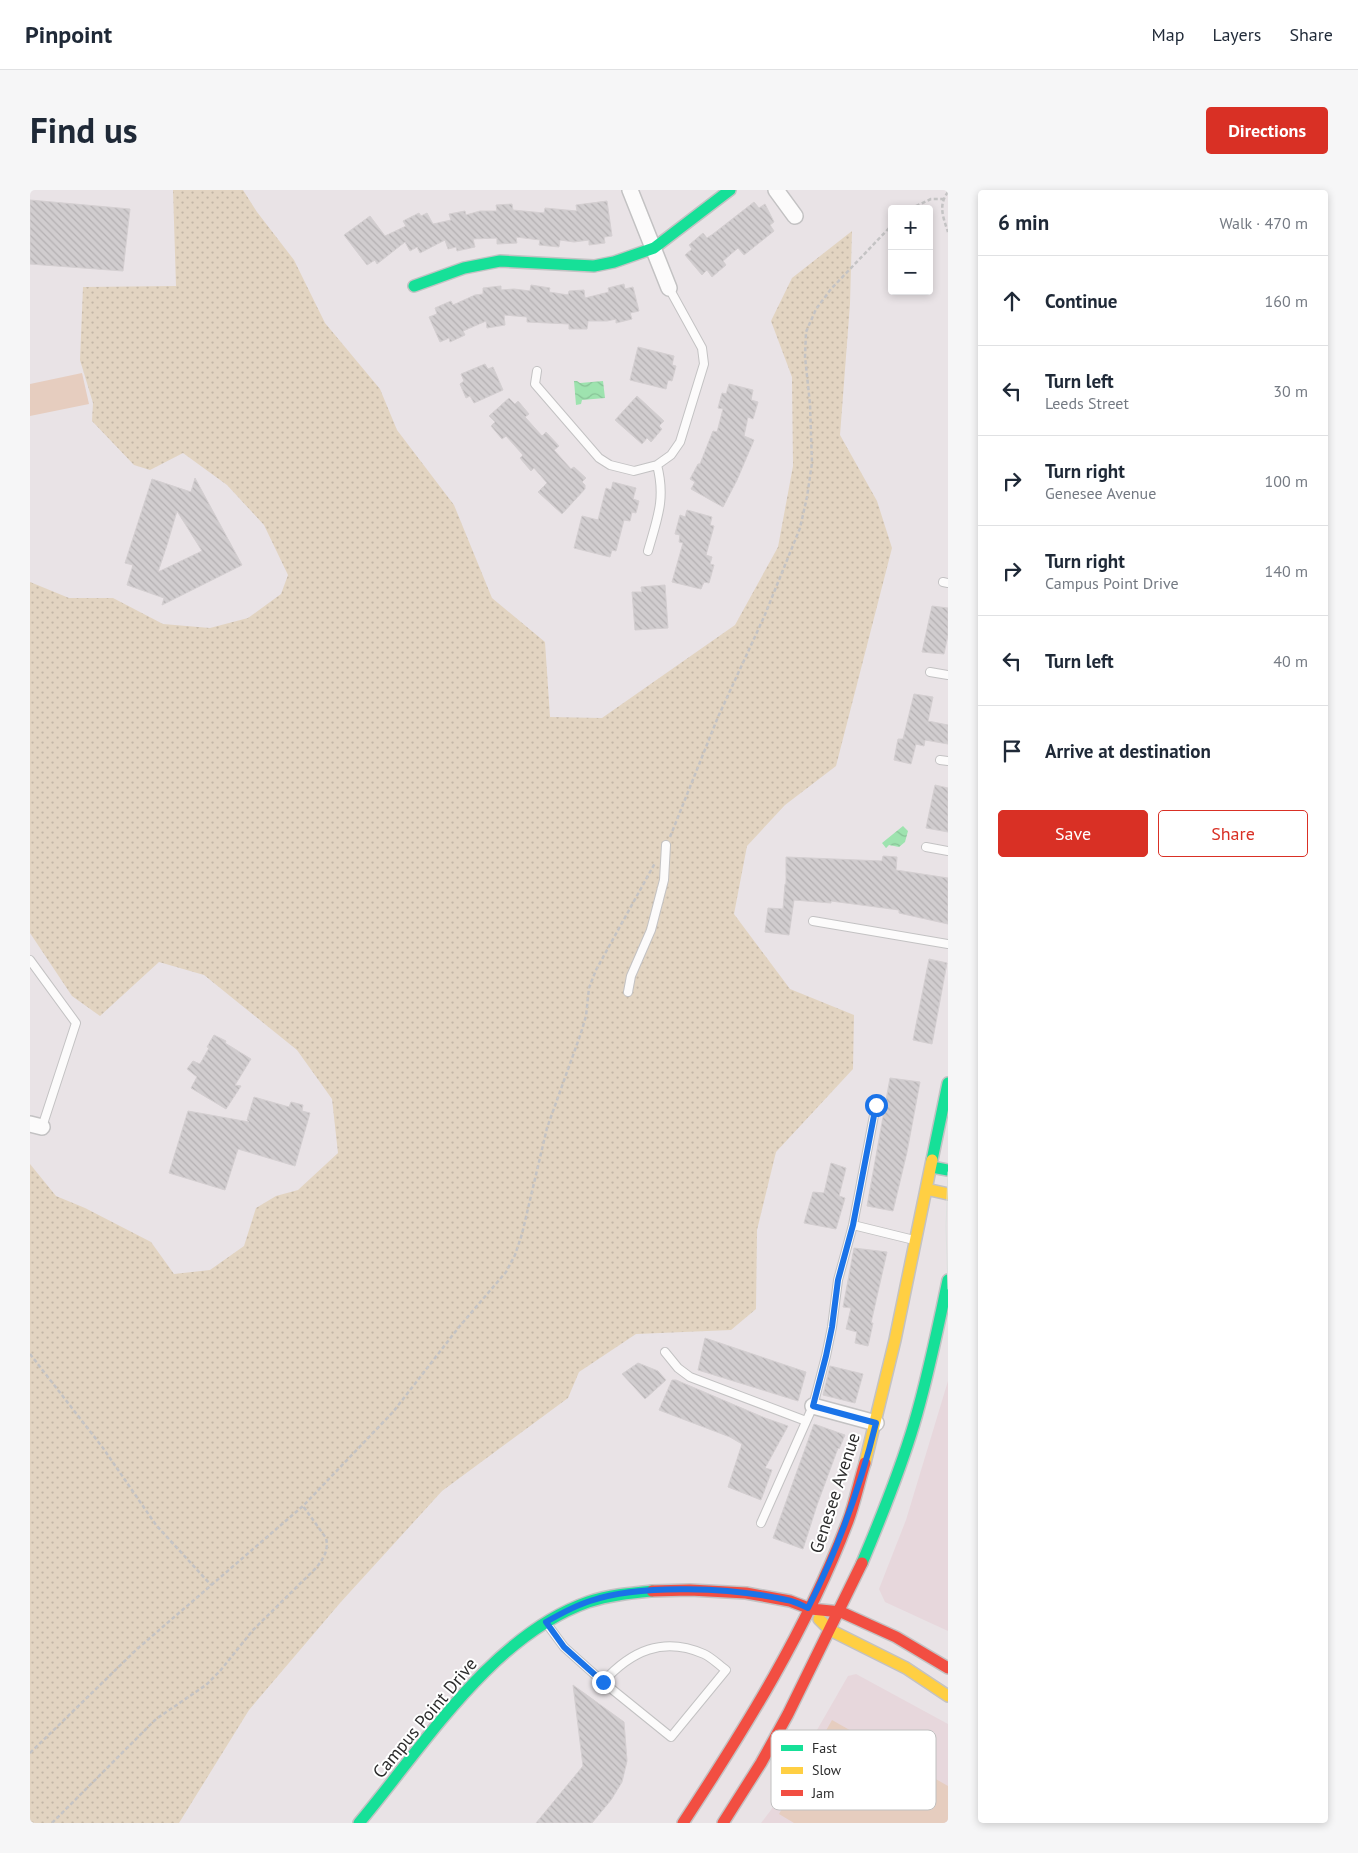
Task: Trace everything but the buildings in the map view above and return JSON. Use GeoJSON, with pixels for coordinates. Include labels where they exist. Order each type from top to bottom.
{"type":"FeatureCollection","features":[{"type":"Feature","properties":{"kind":"main road"},"geometry":{"type":"LineString","coordinates":[[414,286],[464,268],[500,261],[594,266],[614,262],[654,248],[730,190]]}},
{"type":"Feature","properties":{"kind":"main road","name":"Genesee Avenue"},"geometry":{"type":"LineString","coordinates":[[683,1823],[744,1728],[790,1649],[829,1566],[848,1520],[876,1423],[932,1167],[948,1083]]}},
{"type":"Feature","properties":{"kind":"main road"},"geometry":{"type":"LineString","coordinates":[[932,1167],[948,1170]]}},
{"type":"Feature","properties":{"kind":"main road"},"geometry":{"type":"LineString","coordinates":[[926,1189],[948,1194]]}},
{"type":"Feature","properties":{"kind":"main road"},"geometry":{"type":"LineString","coordinates":[[779,1730],[856,1578],[877,1528],[913,1426],[931,1361],[948,1280]]}},
{"type":"Feature","properties":{"kind":"main road","name":"Campus Point Drive"},"geometry":{"type":"LineString","coordinates":[[359,1823],[466,1691],[523,1638],[567,1610],[591,1600],[650,1591],[694,1590],[745,1593],[788,1600],[808,1608],[839,1612],[921,1650],[948,1668]]}},
{"type":"Feature","properties":{"kind":"main road","name":"Campus Point Drive"},"geometry":{"type":"LineString","coordinates":[[808,1608],[830,1630],[906,1668],[948,1696]]}},
{"type":"Feature","properties":{"kind":"main road"},"geometry":{"type":"LineString","coordinates":[[723,1823],[771,1745]]}},
{"type":"Feature","properties":{"kind":"street"},"geometry":{"type":"LineString","coordinates":[[630,190],[669,288]]}},
{"type":"Feature","properties":{"kind":"street"},"geometry":{"type":"LineString","coordinates":[[776,190],[794,216]]}},
{"type":"Feature","properties":{"kind":"street"},"geometry":{"type":"LineString","coordinates":[[813,1406],[876,1423]]}},
{"type":"Feature","properties":{"kind":"lane"},"geometry":{"type":"LineString","coordinates":[[537,371],[536,384],[599,458],[610,465],[634,471],[657,465],[671,455],[680,442],[704,364],[702,348],[669,288]]}},
{"type":"Feature","properties":{"kind":"lane"},"geometry":{"type":"LineString","coordinates":[[648,551],[661,506],[662,482],[657,465]]}},
{"type":"Feature","properties":{"kind":"lane"},"geometry":{"type":"LineString","coordinates":[[930,672],[948,676]]}},
{"type":"Feature","properties":{"kind":"lane"},"geometry":{"type":"LineString","coordinates":[[628,992],[631,976],[650,930],[664,880],[666,845]]}},
{"type":"Feature","properties":{"kind":"lane"},"geometry":{"type":"LineString","coordinates":[[926,847],[948,851]]}},
{"type":"Feature","properties":{"kind":"lane"},"geometry":{"type":"LineString","coordinates":[[814,921],[948,944]]}},
{"type":"Feature","properties":{"kind":"lane"},"geometry":{"type":"LineString","coordinates":[[30,960],[76,1023],[36,1126]]}},
{"type":"Feature","properties":{"kind":"lane"},"geometry":{"type":"LineString","coordinates":[[761,1523],[813,1406],[832,1327],[838,1280],[853,1225],[876,1105]]}},
{"type":"Feature","properties":{"kind":"lane"},"geometry":{"type":"LineString","coordinates":[[853,1225],[916,1240]]}},
{"type":"Feature","properties":{"kind":"lane"},"geometry":{"type":"LineString","coordinates":[[665,1352],[678,1368],[690,1377],[806,1421]]}},
{"type":"Feature","properties":{"kind":"lane"},"geometry":{"type":"LineString","coordinates":[[546,1622],[564,1647],[603,1682],[671,1737],[726,1670],[705,1654],[681,1646],[655,1647],[631,1656],[603,1682]]}},
{"type":"Feature","properties":{"kind":"path"},"geometry":{"type":"LineString","coordinates":[[948,192],[943,199],[941,208],[948,232]]}},
{"type":"Feature","properties":{"kind":"path"},"geometry":{"type":"LineString","coordinates":[[918,205],[931,199],[943,199]]}},
{"type":"Feature","properties":{"kind":"path"},"geometry":{"type":"LineString","coordinates":[[30,1753],[136,1650],[303,1506],[393,1412],[506,1272],[515,1255],[522,1234],[547,1128],[581,1033],[586,1016],[589,988],[596,970],[671,836],[718,717],[764,617],[800,528],[812,462],[810,404],[805,357],[806,332],[816,309],[832,289],[888,229]]}},
{"type":"Feature","properties":{"kind":"path"},"geometry":{"type":"LineString","coordinates":[[30,1354],[104,1448],[156,1525],[211,1585]]}},
{"type":"Feature","properties":{"kind":"path"},"geometry":{"type":"LineString","coordinates":[[52,1823],[156,1719],[206,1684],[220,1671],[253,1630],[317,1567],[325,1556],[328,1544],[326,1538],[303,1506]]}},
{"type":"Feature","properties":{"kind":"shaded area"},"geometry":{"type":"Polygon","coordinates":[[[173,190],[243,190],[257,212],[294,260],[325,323],[380,389],[397,430],[454,505],[492,598],[545,642],[550,717],[602,718],[735,625],[778,547],[793,466],[792,377],[771,321],[792,278],[852,231],[850,304],[840,435],[877,501],[892,548],[836,766],[785,805],[747,846],[734,914],[790,989],[854,1015],[853,1069],[776,1152],[757,1230],[756,1309],[731,1330],[636,1334],[579,1372],[568,1398],[442,1491],[340,1603],[249,1710],[179,1823],[30,1823],[30,1164],[56,1196],[85,1208],[151,1242],[174,1274],[210,1270],[244,1246],[256,1208],[276,1196],[298,1190],[338,1153],[332,1099],[297,1050],[204,975],[159,962],[100,1016],[72,996],[30,933],[30,582],[69,598],[113,598],[163,624],[210,628],[248,618],[281,594],[288,575],[264,525],[227,485],[183,453],[150,470],[134,465],[92,421],[93,403],[80,360],[83,287],[176,286],[173,190]]]}},
{"type":"Feature","properties":{"kind":"shaded area"},"geometry":{"type":"Polygon","coordinates":[[[82,373],[89,404],[30,416],[30,384],[82,373]]]}},
{"type":"Feature","properties":{"kind":"shaded area"},"geometry":{"type":"Polygon","coordinates":[[[948,1381],[948,1631],[885,1602],[879,1589],[906,1520],[948,1381]]]}},
{"type":"Feature","properties":{"kind":"shaded area"},"geometry":{"type":"Polygon","coordinates":[[[856,1674],[948,1724],[948,1823],[761,1823],[771,1810],[936,1810],[936,1730],[817,1730],[848,1676],[856,1674]]]}},
{"type":"Feature","properties":{"kind":"shaded area"},"geometry":{"type":"Polygon","coordinates":[[[832,1720],[850,1730],[826,1730],[832,1720]]]}},
{"type":"Feature","properties":{"kind":"shaded area"},"geometry":{"type":"Polygon","coordinates":[[[936,1779],[948,1786],[948,1823],[794,1823],[779,1814],[781,1810],[936,1810],[936,1779]]]}},
{"type":"Feature","properties":{"kind":"water"},"geometry":{"type":"Polygon","coordinates":[[[574,381],[580,383],[603,381],[605,398],[582,400],[581,404],[576,405],[574,381]]]}},
{"type":"Feature","properties":{"kind":"water"},"geometry":{"type":"Polygon","coordinates":[[[903,826],[908,831],[905,842],[899,847],[889,845],[886,848],[882,843],[903,826]]]}},
{"type":"Feature","properties":{"kind":"tram line"},"geometry":{"type":"LineString","coordinates":[[948,1172],[946,1227],[948,1289]]}},
{"type":"Feature","properties":{"kind":"traffic: fast"},"geometry":{"type":"LineString","coordinates":[[414,286],[464,268],[500,261],[594,266],[614,262],[654,248],[730,190]]}},
{"type":"Feature","properties":{"kind":"traffic: fast"},"geometry":{"type":"LineString","coordinates":[[932,1160],[948,1083]]}},
{"type":"Feature","properties":{"kind":"traffic: fast"},"geometry":{"type":"LineString","coordinates":[[932,1167],[948,1170]]}},
{"type":"Feature","properties":{"kind":"traffic: fast"},"geometry":{"type":"LineString","coordinates":[[862,1563],[890,1494],[914,1424],[948,1280]]}},
{"type":"Feature","properties":{"kind":"traffic: fast"},"geometry":{"type":"LineString","coordinates":[[359,1823],[461,1697],[520,1640],[553,1618],[588,1602],[612,1596],[652,1591]]}},
{"type":"Feature","properties":{"kind":"traffic: slow"},"geometry":{"type":"LineString","coordinates":[[865,1463],[895,1340],[932,1160]]}},
{"type":"Feature","properties":{"kind":"traffic: slow"},"geometry":{"type":"LineString","coordinates":[[926,1189],[948,1194]]}},
{"type":"Feature","properties":{"kind":"traffic: slow"},"geometry":{"type":"LineString","coordinates":[[819,1619],[830,1630],[906,1668],[948,1696]]}},
{"type":"Feature","properties":{"kind":"traffic: jam"},"geometry":{"type":"LineString","coordinates":[[683,1823],[752,1714],[814,1600],[848,1521],[865,1463]]}},
{"type":"Feature","properties":{"kind":"traffic: jam"},"geometry":{"type":"LineString","coordinates":[[779,1730],[862,1563]]}},
{"type":"Feature","properties":{"kind":"traffic: jam"},"geometry":{"type":"LineString","coordinates":[[652,1591],[690,1590],[746,1593],[790,1601],[811,1609],[841,1612],[896,1637],[948,1668]]}},
{"type":"Feature","properties":{"kind":"traffic: jam"},"geometry":{"type":"LineString","coordinates":[[723,1823],[771,1745]]}},
{"type":"Feature","properties":{"kind":"route"},"geometry":{"type":"LineString","coordinates":[[603,1682],[564,1647],[546,1622],[567,1610],[591,1600],[650,1591],[730,1591],[788,1600],[808,1608],[829,1566],[848,1520],[876,1423],[813,1406],[826,1356],[838,1280],[853,1225],[876,1105]]}}]}
